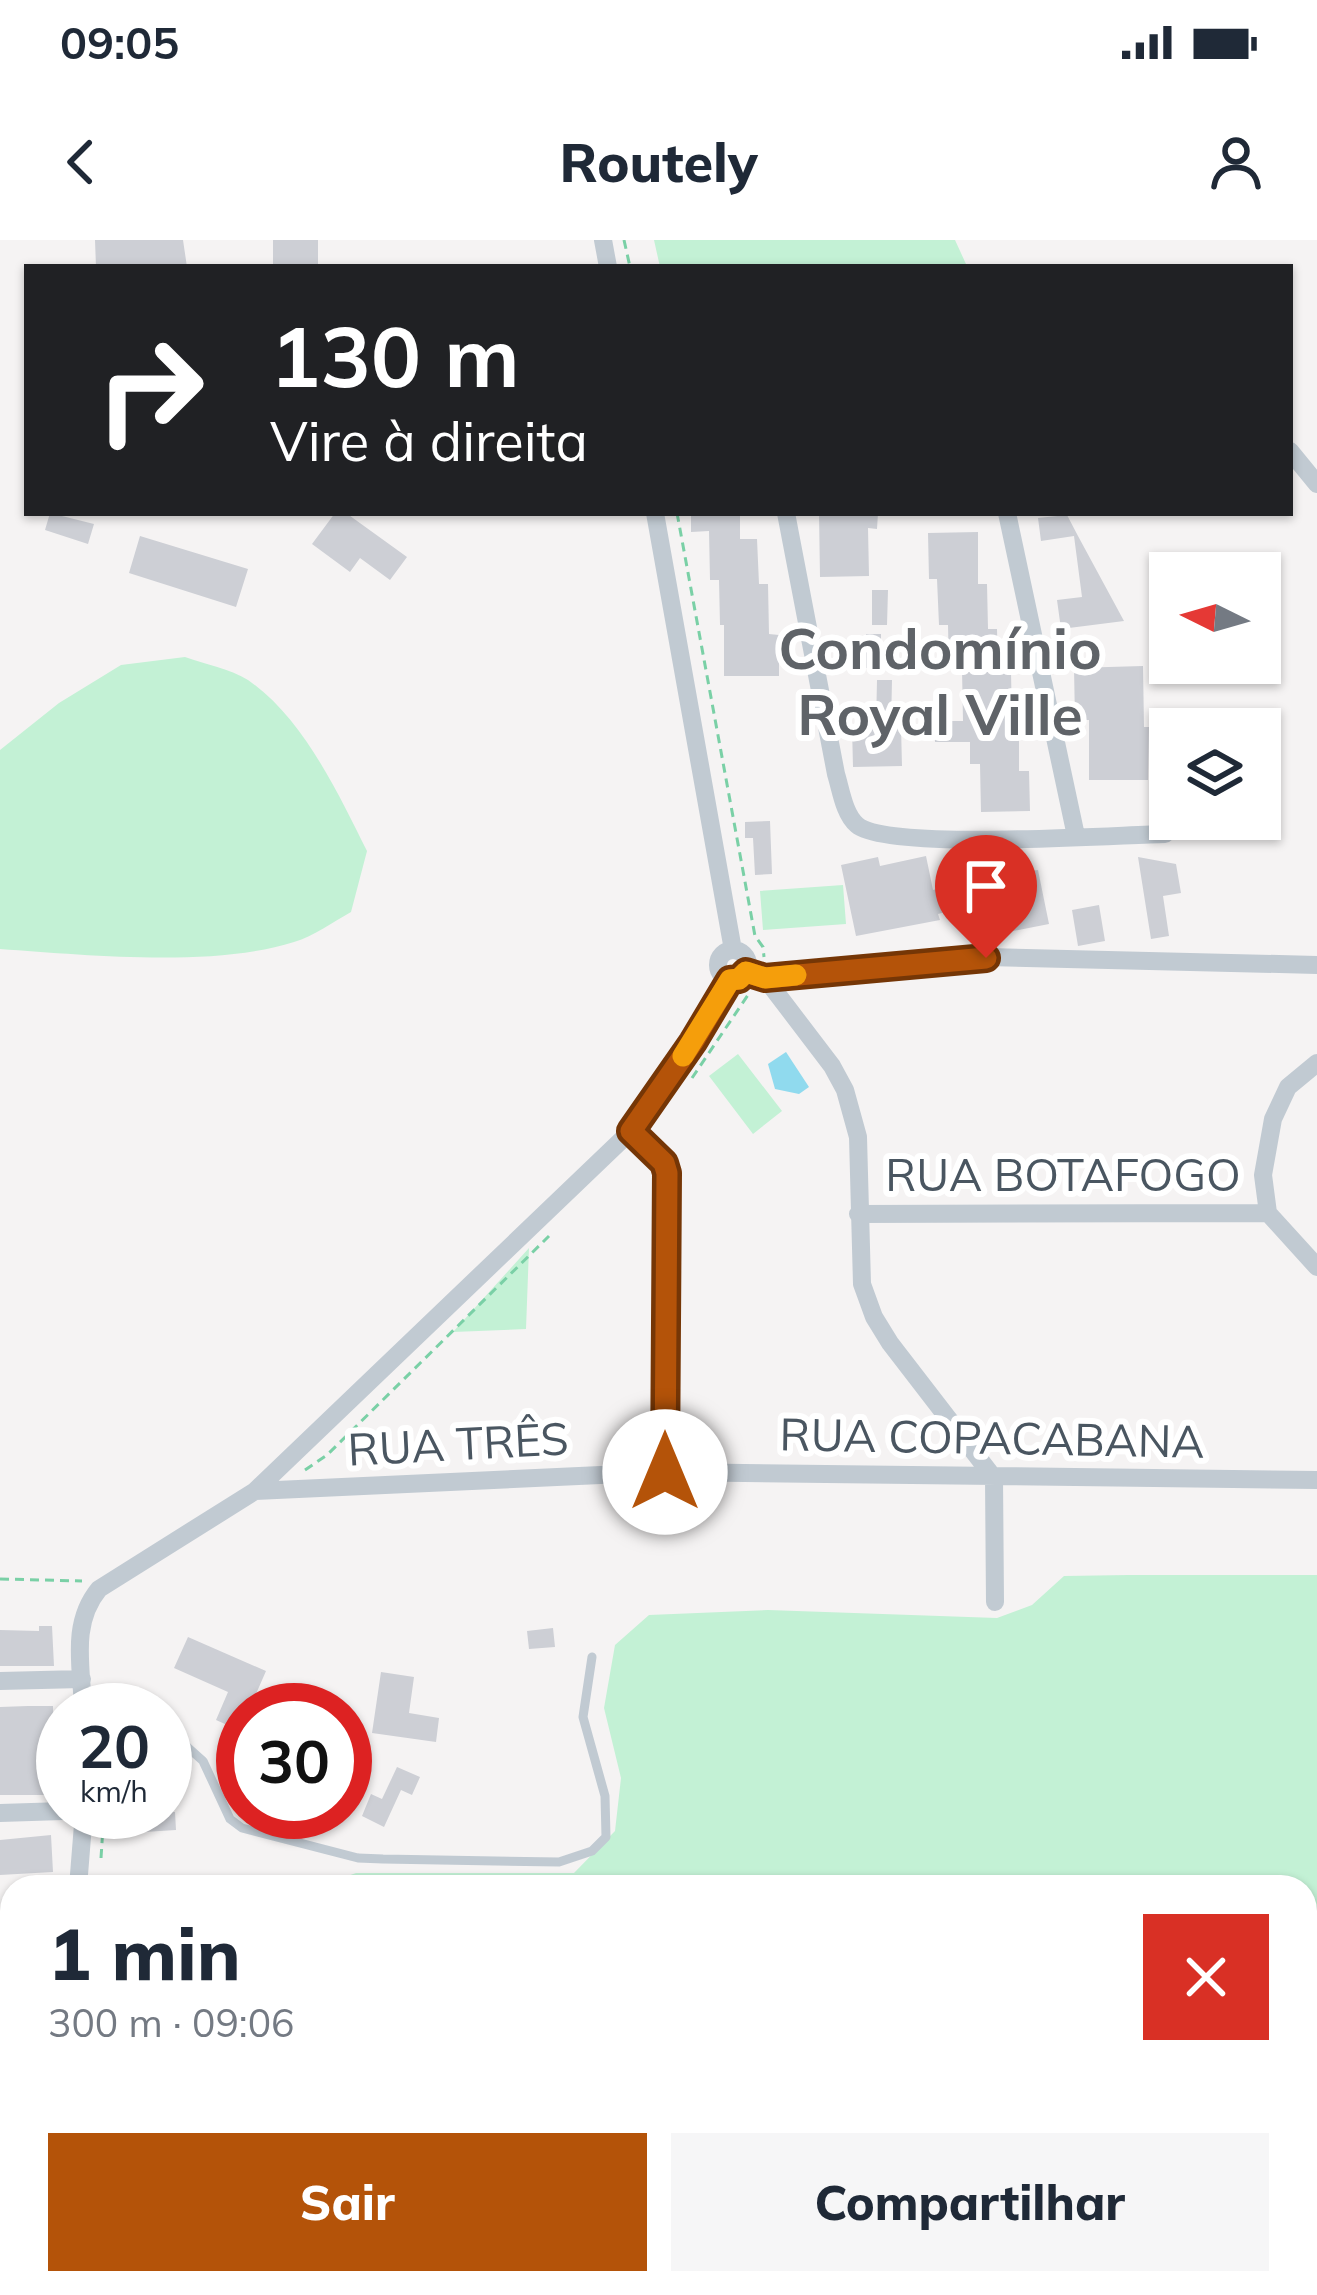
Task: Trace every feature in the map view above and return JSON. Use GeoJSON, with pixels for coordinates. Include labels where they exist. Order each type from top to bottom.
{"type":"FeatureCollection","features":[{"type":"Feature","properties":{"kind":"street"},"geometry":{"type":"LineString","coordinates":[[1293,456],[1317,484]]}},
{"type":"Feature","properties":{"kind":"street"},"geometry":{"type":"LineString","coordinates":[[656,516],[733,950],[745,958],[750,976],[832,1066],[844,1090],[857,1137],[862,1284],[874,1317],[994,1478],[995,1602]]}},
{"type":"Feature","properties":{"kind":"street"},"geometry":{"type":"LineString","coordinates":[[787,516],[836,774],[858,827],[879,834],[972,842],[1149,834]]}},
{"type":"Feature","properties":{"kind":"street"},"geometry":{"type":"LineString","coordinates":[[1008,516],[1076,836]]}},
{"type":"Feature","properties":{"kind":"street"},"geometry":{"type":"LineString","coordinates":[[972,842],[977,878]]}},
{"type":"Feature","properties":{"kind":"street"},"geometry":{"type":"LineString","coordinates":[[980,903],[986,958]]}},
{"type":"Feature","properties":{"kind":"street"},"geometry":{"type":"LineString","coordinates":[[82,1683],[83,1616],[93,1597],[108,1582],[255,1491],[631,1131],[693,1042],[750,976],[986,958],[1317,964]]}},
{"type":"Feature","properties":{"kind":"street"},"geometry":{"type":"LineString","coordinates":[[1317,1063],[1288,1087],[1273,1119],[1263,1175],[1268,1213],[1317,1267]]}},
{"type":"Feature","properties":{"kind":"street"},"geometry":{"type":"LineString","coordinates":[[631,1131],[664,1163],[667,1173],[665,1472]]}},
{"type":"Feature","properties":{"kind":"street","name":"RUA BOTAFOGO"},"geometry":{"type":"LineString","coordinates":[[858,1214],[1268,1213]]}},
{"type":"Feature","properties":{"kind":"street","name":"RUA COPACABANA"},"geometry":{"type":"LineString","coordinates":[[665,1472],[1317,1480]]}},
{"type":"Feature","properties":{"kind":"street","name":"RUA TRÊS"},"geometry":{"type":"LineString","coordinates":[[255,1491],[665,1472]]}},
{"type":"Feature","properties":{"kind":"street"},"geometry":{"type":"LineString","coordinates":[[0,1681],[82,1678]]}},
{"type":"Feature","properties":{"kind":"street"},"geometry":{"type":"LineString","coordinates":[[0,1813],[36,1812]]}},
{"type":"Feature","properties":{"kind":"street"},"geometry":{"type":"LineString","coordinates":[[79,1875],[82,1839]]}},
{"type":"Feature","properties":{"kind":"lane"},"geometry":{"type":"LineString","coordinates":[[192,1752],[203,1762],[230,1819],[242,1828],[358,1858],[560,1862],[592,1851],[606,1837],[605,1796],[583,1717],[592,1658]]}},
{"type":"Feature","properties":{"kind":"path"},"geometry":{"type":"LineString","coordinates":[[677,516],[755,936],[763,947],[750,976],[757,987],[743,996]]}},
{"type":"Feature","properties":{"kind":"path"},"geometry":{"type":"LineString","coordinates":[[0,1579],[108,1582]]}},
{"type":"Feature","properties":{"kind":"green space"},"geometry":{"type":"Polygon","coordinates":[[[654,240],[955,240],[966,264],[659,264],[654,240]]]}},
{"type":"Feature","properties":{"kind":"green space"},"geometry":{"type":"Polygon","coordinates":[[[185,657],[248,680],[286,715],[317,758],[367,851],[351,912],[294,942],[226,955],[149,958],[0,949],[0,750],[59,703],[121,665],[185,657]]]}},
{"type":"Feature","properties":{"kind":"green space"},"geometry":{"type":"Polygon","coordinates":[[[843,885],[846,924],[763,930],[760,891],[843,885]]]}},
{"type":"Feature","properties":{"kind":"green space"},"geometry":{"type":"Polygon","coordinates":[[[738,1054],[782,1111],[753,1134],[709,1076],[738,1054]]]}},
{"type":"Feature","properties":{"kind":"green space"},"geometry":{"type":"Polygon","coordinates":[[[529,1248],[526,1329],[453,1332],[529,1248]]]}},
{"type":"Feature","properties":{"kind":"green space"},"geometry":{"type":"Polygon","coordinates":[[[1317,1575],[1317,1875],[350,1875],[574,1873],[615,1831],[621,1778],[604,1708],[615,1645],[649,1615],[768,1610],[997,1618],[1032,1605],[1064,1576],[1317,1575]]]}},
{"type":"Feature","properties":{"kind":"water"},"geometry":{"type":"Polygon","coordinates":[[[786,1052],[809,1087],[799,1094],[775,1089],[768,1064],[786,1052]]]}},
{"type":"Feature","properties":{"kind":"building"},"geometry":{"type":"Polygon","coordinates":[[[95,240],[183,240],[187,264],[96,264],[95,240]]]}},
{"type":"Feature","properties":{"kind":"building"},"geometry":{"type":"Polygon","coordinates":[[[273,240],[318,240],[318,264],[273,264],[273,240]]]}},
{"type":"Feature","properties":{"kind":"building"},"geometry":{"type":"Polygon","coordinates":[[[49,516],[94,524],[88,544],[45,530],[49,516]]]}},
{"type":"Feature","properties":{"kind":"building"},"geometry":{"type":"Polygon","coordinates":[[[333,516],[350,516],[407,557],[390,580],[360,558],[350,572],[312,544],[333,516]]]}},
{"type":"Feature","properties":{"kind":"building"},"geometry":{"type":"Polygon","coordinates":[[[691,516],[740,516],[740,539],[757,539],[759,584],[768,584],[769,634],[779,635],[779,676],[724,676],[724,625],[720,625],[719,580],[710,580],[709,531],[691,532],[691,516]]]}},
{"type":"Feature","properties":{"kind":"building"},"geometry":{"type":"Polygon","coordinates":[[[819,516],[878,516],[877,529],[868,528],[869,576],[820,577],[819,516]]]}},
{"type":"Feature","properties":{"kind":"building"},"geometry":{"type":"Polygon","coordinates":[[[1068,516],[1124,621],[1061,629],[1057,600],[1082,597],[1074,536],[1041,541],[1038,518],[1068,516]]]}},
{"type":"Feature","properties":{"kind":"building"},"geometry":{"type":"Polygon","coordinates":[[[978,532],[978,584],[987,584],[988,629],[997,629],[998,672],[1011,672],[1012,721],[1019,721],[1019,771],[1029,771],[1030,811],[981,812],[980,764],[970,764],[970,742],[935,742],[935,721],[963,721],[962,669],[949,670],[948,625],[939,625],[937,579],[929,579],[928,533],[978,532]]]}},
{"type":"Feature","properties":{"kind":"building"},"geometry":{"type":"Polygon","coordinates":[[[140,536],[248,569],[236,607],[129,573],[140,536]]]}},
{"type":"Feature","properties":{"kind":"building"},"geometry":{"type":"Polygon","coordinates":[[[872,590],[888,590],[887,625],[872,625],[872,590]]]}},
{"type":"Feature","properties":{"kind":"building"},"geometry":{"type":"Polygon","coordinates":[[[866,634],[881,634],[881,668],[865,668],[866,634]]]}},
{"type":"Feature","properties":{"kind":"building"},"geometry":{"type":"Polygon","coordinates":[[[1143,666],[1148,780],[1089,780],[1089,720],[1075,720],[1074,668],[1143,666]]]}},
{"type":"Feature","properties":{"kind":"building"},"geometry":{"type":"Polygon","coordinates":[[[877,680],[892,680],[891,726],[901,726],[902,766],[853,767],[852,727],[876,727],[877,680]]]}},
{"type":"Feature","properties":{"kind":"building"},"geometry":{"type":"Polygon","coordinates":[[[770,821],[772,874],[755,875],[753,838],[745,838],[745,822],[770,821]]]}},
{"type":"Feature","properties":{"kind":"building"},"geometry":{"type":"Polygon","coordinates":[[[926,856],[933,890],[964,882],[973,892],[967,906],[938,914],[940,920],[856,936],[841,865],[878,857],[880,866],[926,856]]]}},
{"type":"Feature","properties":{"kind":"building"},"geometry":{"type":"Polygon","coordinates":[[[1138,857],[1176,864],[1181,893],[1163,896],[1169,936],[1151,939],[1138,857]]]}},
{"type":"Feature","properties":{"kind":"building"},"geometry":{"type":"Polygon","coordinates":[[[1038,870],[1049,924],[1008,932],[1002,897],[993,900],[984,890],[990,876],[1038,870]]]}},
{"type":"Feature","properties":{"kind":"building"},"geometry":{"type":"Polygon","coordinates":[[[1099,905],[1105,941],[1078,946],[1072,910],[1099,905]]]}},
{"type":"Feature","properties":{"kind":"building"},"geometry":{"type":"Polygon","coordinates":[[[39,1626],[52,1626],[54,1666],[0,1666],[0,1630],[39,1631],[39,1626]]]}},
{"type":"Feature","properties":{"kind":"building"},"geometry":{"type":"Polygon","coordinates":[[[553,1628],[555,1647],[529,1649],[527,1631],[553,1628]]]}},
{"type":"Feature","properties":{"kind":"building"},"geometry":{"type":"Polygon","coordinates":[[[188,1637],[266,1671],[261,1683],[216,1683],[216,1687],[174,1668],[188,1637]]]}},
{"type":"Feature","properties":{"kind":"building"},"geometry":{"type":"Polygon","coordinates":[[[381,1672],[414,1677],[409,1713],[439,1718],[436,1742],[372,1733],[381,1672]]]}},
{"type":"Feature","properties":{"kind":"building"},"geometry":{"type":"Polygon","coordinates":[[[36,1706],[36,1795],[0,1795],[0,1707],[36,1706]]]}},
{"type":"Feature","properties":{"kind":"building"},"geometry":{"type":"Polygon","coordinates":[[[397,1767],[420,1777],[412,1795],[401,1790],[384,1827],[372,1821],[372,1794],[382,1799],[397,1767]]]}},
{"type":"Feature","properties":{"kind":"building"},"geometry":{"type":"Polygon","coordinates":[[[51,1839],[53,1872],[0,1875],[0,1840],[51,1839]]]}},
{"type":"Feature","properties":{"kind":"slow traffic"},"geometry":{"type":"LineString","coordinates":[[683,1056],[730,980],[746,972],[765,978],[796,975]]}},
{"type":"Feature","properties":{"kind":"district","name":"Condomínio Royal Ville"},"geometry":{"type":"Point","coordinates":[940,680]}},
{"type":"Feature","properties":{"kind":"route"},"geometry":{"type":"LineString","coordinates":[[665,1472],[667,1173],[664,1163],[631,1131],[730,980],[746,972],[765,978],[986,958]]}}]}
